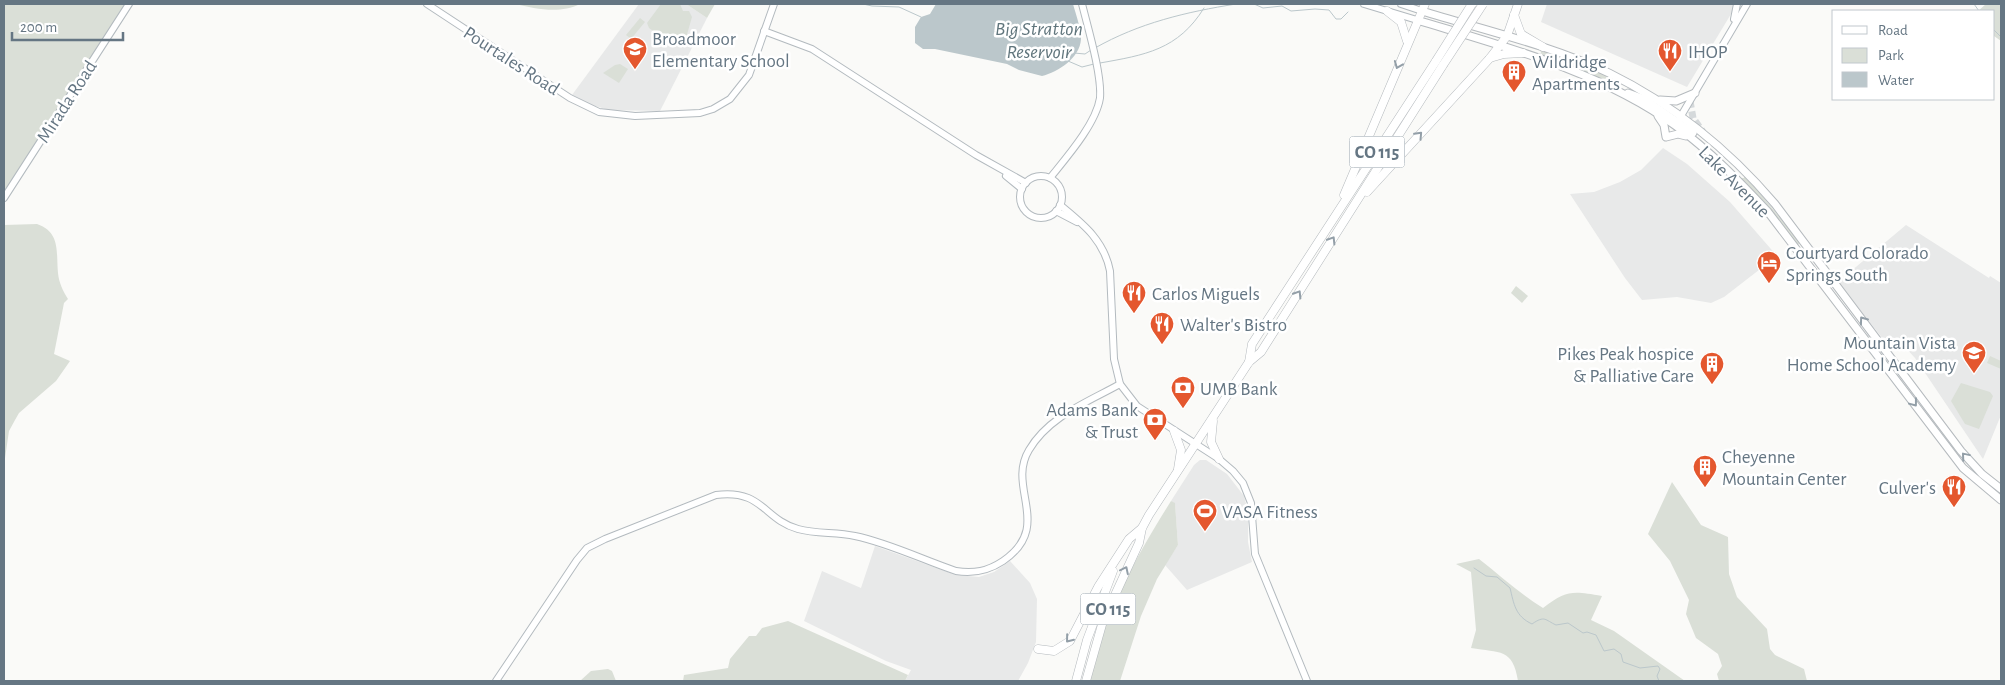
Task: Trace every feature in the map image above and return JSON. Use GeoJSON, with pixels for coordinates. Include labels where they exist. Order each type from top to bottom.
{"type":"FeatureCollection","features":[{"type":"Feature","properties":{"kind":"highway","name":"CO 115"},"geometry":{"type":"LineString","coordinates":[[1249,362],[1252,344],[1472,4]]}},
{"type":"Feature","properties":{"kind":"highway","name":"CO 115"},"geometry":{"type":"LineString","coordinates":[[1076,681],[1094,618],[1121,553],[1129,540],[1142,528],[1249,362],[1261,352],[1443,65],[1484,4]]}},
{"type":"Feature","properties":{"kind":"highway"},"geometry":{"type":"LineString","coordinates":[[1341,225],[1376,182],[1490,58],[1507,36],[1518,4]]}},
{"type":"Feature","properties":{"kind":"highway"},"geometry":{"type":"LineString","coordinates":[[1317,243],[1355,172],[1423,7]]}},
{"type":"Feature","properties":{"kind":"highway"},"geometry":{"type":"LineString","coordinates":[[1387,11],[1402,22],[1407,44]]}},
{"type":"Feature","properties":{"kind":"highway"},"geometry":{"type":"LineString","coordinates":[[1514,15],[1521,34],[1542,47]]}},
{"type":"Feature","properties":{"kind":"highway"},"geometry":{"type":"LineString","coordinates":[[1490,58],[1504,54],[1523,53]]}},
{"type":"Feature","properties":{"kind":"highway"},"geometry":{"type":"LineString","coordinates":[[1213,417],[1211,442],[1219,459]]}},
{"type":"Feature","properties":{"kind":"highway"},"geometry":{"type":"LineString","coordinates":[[1174,431],[1181,450],[1178,471]]}},
{"type":"Feature","properties":{"kind":"highway","name":"CO 115"},"geometry":{"type":"LineString","coordinates":[[1086,681],[1103,621],[1139,543],[1142,528]]}},
{"type":"Feature","properties":{"kind":"highway"},"geometry":{"type":"LineString","coordinates":[[1038,649],[1054,651],[1070,641],[1098,587],[1121,553]]}},
{"type":"Feature","properties":{"kind":"main road","name":"Lake Avenue"},"geometry":{"type":"LineString","coordinates":[[1423,7],[1542,47],[1609,73],[1654,98],[1678,121],[1691,138],[1740,182],[1768,212],[1964,468],[2001,500]]}},
{"type":"Feature","properties":{"kind":"main road","name":"Lake Avenue"},"geometry":{"type":"LineString","coordinates":[[1417,20],[1500,45],[1578,73],[1613,89],[1654,112],[1678,121],[1722,150],[1775,204],[1966,457],[1982,474],[2001,489]]}},
{"type":"Feature","properties":{"kind":"main road"},"geometry":{"type":"LineString","coordinates":[[1613,89],[1644,99],[1678,121]]}},
{"type":"Feature","properties":{"kind":"main road"},"geometry":{"type":"LineString","coordinates":[[1654,98],[1676,101],[1695,93]]}},
{"type":"Feature","properties":{"kind":"main road"},"geometry":{"type":"LineString","coordinates":[[1654,112],[1662,121],[1666,137],[1678,134],[1691,138]]}},
{"type":"Feature","properties":{"kind":"street","name":"Mirada Road"},"geometry":{"type":"LineString","coordinates":[[4,198],[129,4]]}},
{"type":"Feature","properties":{"kind":"street","name":"Pourtales Road"},"geometry":{"type":"LineString","coordinates":[[427,4],[570,98],[600,112],[635,116],[693,114],[713,109],[730,99],[745,82],[774,4]]}},
{"type":"Feature","properties":{"kind":"street"},"geometry":{"type":"LineString","coordinates":[[1052,180],[1098,108],[1100,91],[1098,77],[1082,4]]}},
{"type":"Feature","properties":{"kind":"street","name":"Lake Avenue"},"geometry":{"type":"LineString","coordinates":[[1364,4],[1417,20]]}},
{"type":"Feature","properties":{"kind":"street","name":"Lake Avenue"},"geometry":{"type":"LineString","coordinates":[[1401,4],[1423,7]]}},
{"type":"Feature","properties":{"kind":"street"},"geometry":{"type":"LineString","coordinates":[[1728,35],[1737,4]]}},
{"type":"Feature","properties":{"kind":"street"},"geometry":{"type":"LineString","coordinates":[[1678,121],[1747,4]]}},
{"type":"Feature","properties":{"kind":"street"},"geometry":{"type":"LineString","coordinates":[[764,31],[812,49],[1024,186]]}},
{"type":"Feature","properties":{"kind":"street"},"geometry":{"type":"LineString","coordinates":[[1039,176],[1052,180],[1061,192],[1058,208],[1045,217],[1030,215],[1021,203],[1024,186],[1039,176]]}},
{"type":"Feature","properties":{"kind":"street"},"geometry":{"type":"LineString","coordinates":[[1058,208],[1081,223],[1100,243],[1109,263],[1115,367],[1120,384],[1137,406],[1219,459],[1239,477],[1249,495],[1252,540],[1257,559],[1307,681]]}},
{"type":"Feature","properties":{"kind":"street"},"geometry":{"type":"LineString","coordinates":[[496,681],[587,548],[716,495],[735,494],[752,499],[784,523],[798,529],[868,539],[956,571],[971,572],[989,569],[1011,555],[1024,537],[1029,512],[1022,482],[1022,468],[1032,444],[1062,415],[1120,384]]}},
{"type":"Feature","properties":{"kind":"shaded area","name":"Broadmoor Elementary School"},"geometry":{"type":"Polygon","coordinates":[[[639,4],[686,4],[707,18],[660,111],[609,110],[592,105],[572,95],[639,4]]]}},
{"type":"Feature","properties":{"kind":"shaded area"},"geometry":{"type":"Polygon","coordinates":[[[1547,4],[1737,4],[1687,87],[1541,22],[1547,4]]]}},
{"type":"Feature","properties":{"kind":"shaded area"},"geometry":{"type":"Polygon","coordinates":[[[1663,148],[1687,164],[1730,202],[1777,256],[1724,297],[1711,303],[1677,297],[1642,300],[1625,278],[1570,194],[1594,192],[1620,182],[1641,170],[1663,148]]]}},
{"type":"Feature","properties":{"kind":"shaded area"},"geometry":{"type":"Polygon","coordinates":[[[1906,225],[1989,278],[1990,276],[2001,283],[2001,415],[1983,459],[1915,358],[1905,347],[1899,351],[1891,349],[1838,282],[1906,225]]]}},
{"type":"Feature","properties":{"kind":"shaded area"},"geometry":{"type":"Polygon","coordinates":[[[1200,460],[1206,460],[1227,474],[1244,496],[1248,512],[1248,542],[1252,562],[1187,590],[1165,565],[1178,545],[1175,504],[1171,501],[1194,465],[1200,460]]]}},
{"type":"Feature","properties":{"kind":"shaded area"},"geometry":{"type":"Polygon","coordinates":[[[875,546],[956,575],[979,577],[994,572],[1010,561],[1030,583],[1037,599],[1036,642],[1028,663],[1018,681],[905,681],[911,670],[886,661],[804,621],[822,571],[861,588],[875,546]]]}},
{"type":"Feature","properties":{"kind":"green space"},"geometry":{"type":"Polygon","coordinates":[[[4,4],[126,4],[4,192],[4,4]]]}},
{"type":"Feature","properties":{"kind":"green space"},"geometry":{"type":"Polygon","coordinates":[[[515,4],[580,4],[556,10],[515,4]]]}},
{"type":"Feature","properties":{"kind":"green space"},"geometry":{"type":"Polygon","coordinates":[[[661,4],[680,4],[683,11],[689,11],[692,17],[684,45],[678,42],[676,47],[649,28],[647,23],[661,4]]]}},
{"type":"Feature","properties":{"kind":"green space"},"geometry":{"type":"Polygon","coordinates":[[[686,4],[715,4],[707,18],[686,4]]]}},
{"type":"Feature","properties":{"kind":"green space"},"geometry":{"type":"Polygon","coordinates":[[[1986,4],[2001,4],[2001,41],[1995,37],[1995,10],[1979,10],[1986,4]]]}},
{"type":"Feature","properties":{"kind":"green space"},"geometry":{"type":"Polygon","coordinates":[[[640,18],[645,22],[631,39],[626,35],[640,18]]]}},
{"type":"Feature","properties":{"kind":"green space"},"geometry":{"type":"Polygon","coordinates":[[[1540,50],[1607,76],[1604,81],[1538,54],[1541,53],[1540,50]]]}},
{"type":"Feature","properties":{"kind":"green space"},"geometry":{"type":"Polygon","coordinates":[[[620,64],[628,69],[619,83],[603,73],[615,65],[620,64]]]}},
{"type":"Feature","properties":{"kind":"green space"},"geometry":{"type":"Polygon","coordinates":[[[1744,174],[1800,242],[1798,245],[1740,178],[1744,178],[1744,174]]]}},
{"type":"Feature","properties":{"kind":"green space"},"geometry":{"type":"Polygon","coordinates":[[[37,224],[50,232],[54,238],[59,280],[68,299],[64,303],[54,354],[70,361],[56,381],[19,413],[9,431],[4,465],[4,225],[37,224]]]}},
{"type":"Feature","properties":{"kind":"green space"},"geometry":{"type":"Polygon","coordinates":[[[1516,286],[1528,296],[1522,303],[1511,293],[1516,286]]]}},
{"type":"Feature","properties":{"kind":"green space"},"geometry":{"type":"Polygon","coordinates":[[[1990,356],[2001,361],[2001,369],[1987,363],[1990,356]]]}},
{"type":"Feature","properties":{"kind":"green space"},"geometry":{"type":"Polygon","coordinates":[[[1961,383],[1990,392],[1993,396],[1979,429],[1965,424],[1951,401],[1961,383]]]}},
{"type":"Feature","properties":{"kind":"green space"},"geometry":{"type":"Polygon","coordinates":[[[1672,482],[1701,525],[1728,537],[1729,574],[1737,597],[1767,629],[1770,649],[1775,655],[1804,669],[1807,681],[1719,681],[1717,674],[1722,666],[1718,654],[1696,638],[1686,614],[1689,600],[1670,561],[1648,534],[1672,482]]]}},
{"type":"Feature","properties":{"kind":"green space"},"geometry":{"type":"Polygon","coordinates":[[[1171,501],[1175,503],[1178,545],[1157,579],[1141,616],[1120,681],[1090,681],[1103,633],[1122,587],[1145,543],[1171,501]]]}},
{"type":"Feature","properties":{"kind":"green space"},"geometry":{"type":"Polygon","coordinates":[[[1479,559],[1518,591],[1543,608],[1570,593],[1602,596],[1591,620],[1614,631],[1685,681],[1518,681],[1516,670],[1509,657],[1497,652],[1471,648],[1476,630],[1471,572],[1456,564],[1479,559]]]}},
{"type":"Feature","properties":{"kind":"green space"},"geometry":{"type":"Polygon","coordinates":[[[788,621],[908,675],[905,681],[683,681],[684,675],[728,668],[730,659],[749,636],[756,636],[762,628],[788,621]]]}},
{"type":"Feature","properties":{"kind":"green space"},"geometry":{"type":"Polygon","coordinates":[[[608,669],[612,671],[616,681],[580,681],[591,671],[608,669]]]}},
{"type":"Feature","properties":{"kind":"water","name":"Big Stratton Reservoir"},"geometry":{"type":"Polygon","coordinates":[[[936,4],[1073,4],[1080,30],[1080,46],[1072,58],[1061,68],[1042,76],[1019,70],[1007,64],[935,49],[923,49],[915,43],[915,27],[921,17],[930,14],[936,4]]]}},
{"type":"Feature","properties":{"kind":"waterway"},"geometry":{"type":"LineString","coordinates":[[807,4],[825,4]]}},
{"type":"Feature","properties":{"kind":"waterway"},"geometry":{"type":"LineString","coordinates":[[863,4],[899,7],[921,17]]}},
{"type":"Feature","properties":{"kind":"waterway"},"geometry":{"type":"LineString","coordinates":[[1095,48],[1146,25],[1199,11],[1236,4]]}},
{"type":"Feature","properties":{"kind":"waterway"},"geometry":{"type":"LineString","coordinates":[[1254,4],[1263,8],[1282,6],[1291,11],[1329,10],[1336,19],[1341,19],[1348,12]]}},
{"type":"Feature","properties":{"kind":"waterway"},"geometry":{"type":"LineString","coordinates":[[1974,4],[1978,10]]}},
{"type":"Feature","properties":{"kind":"waterway"},"geometry":{"type":"LineString","coordinates":[[1100,63],[1146,53],[1172,42],[1194,22],[1204,8]]}},
{"type":"Feature","properties":{"kind":"waterway"},"geometry":{"type":"LineString","coordinates":[[1995,31],[2001,37]]}},
{"type":"Feature","properties":{"kind":"waterway"},"geometry":{"type":"LineString","coordinates":[[1074,53],[1085,54],[1091,50]]}},
{"type":"Feature","properties":{"kind":"waterway"},"geometry":{"type":"LineString","coordinates":[[1068,61],[1082,67],[1094,64]]}},
{"type":"Feature","properties":{"kind":"waterway"},"geometry":{"type":"LineString","coordinates":[[1474,568],[1486,576],[1497,577],[1510,588],[1516,609],[1526,621],[1532,624],[1542,619],[1556,625],[1568,623],[1583,633],[1587,632],[1596,635],[1604,651],[1614,649],[1621,654],[1623,662],[1640,668],[1658,666],[1660,669],[1657,676],[1659,681]]}},
{"type":"Feature","properties":{"kind":"waterway"},"geometry":{"type":"LineString","coordinates":[[460,681],[469,681]]}},
{"type":"Feature","properties":{"kind":"tunnel"},"geometry":{"type":"LineString","coordinates":[[1690,101],[1693,118],[1703,132]]}},
{"type":"Feature","properties":{"kind":"place","name":"Broadmoor Elementary School"},"geometry":{"type":"Point","coordinates":[635,70]}},
{"type":"Feature","properties":{"kind":"place","name":"IHOP"},"geometry":{"type":"Point","coordinates":[1670,72]}},
{"type":"Feature","properties":{"kind":"place","name":"Wildridge Apartments"},"geometry":{"type":"Point","coordinates":[1514,93]}},
{"type":"Feature","properties":{"kind":"place","name":"Courtyard Colorado Springs South"},"geometry":{"type":"Point","coordinates":[1769,284]}},
{"type":"Feature","properties":{"kind":"place","name":"Carlos Miguels"},"geometry":{"type":"Point","coordinates":[1134,314]}},
{"type":"Feature","properties":{"kind":"place","name":"Walter's Bistro"},"geometry":{"type":"Point","coordinates":[1162,345]}},
{"type":"Feature","properties":{"kind":"place","name":"Mountain Vista Home School Academy"},"geometry":{"type":"Point","coordinates":[1974,374]}},
{"type":"Feature","properties":{"kind":"place","name":"Pikes Peak hospice & Palliative Care"},"geometry":{"type":"Point","coordinates":[1712,385]}},
{"type":"Feature","properties":{"kind":"place","name":"UMB Bank"},"geometry":{"type":"Point","coordinates":[1183,409]}},
{"type":"Feature","properties":{"kind":"place","name":"Adams Bank & Trust"},"geometry":{"type":"Point","coordinates":[1155,441]}},
{"type":"Feature","properties":{"kind":"place","name":"Cheyenne Mountain Center"},"geometry":{"type":"Point","coordinates":[1705,488]}},
{"type":"Feature","properties":{"kind":"place","name":"Culver's"},"geometry":{"type":"Point","coordinates":[1954,508]}},
{"type":"Feature","properties":{"kind":"place","name":"VASA Fitness"},"geometry":{"type":"Point","coordinates":[1205,532]}}]}
